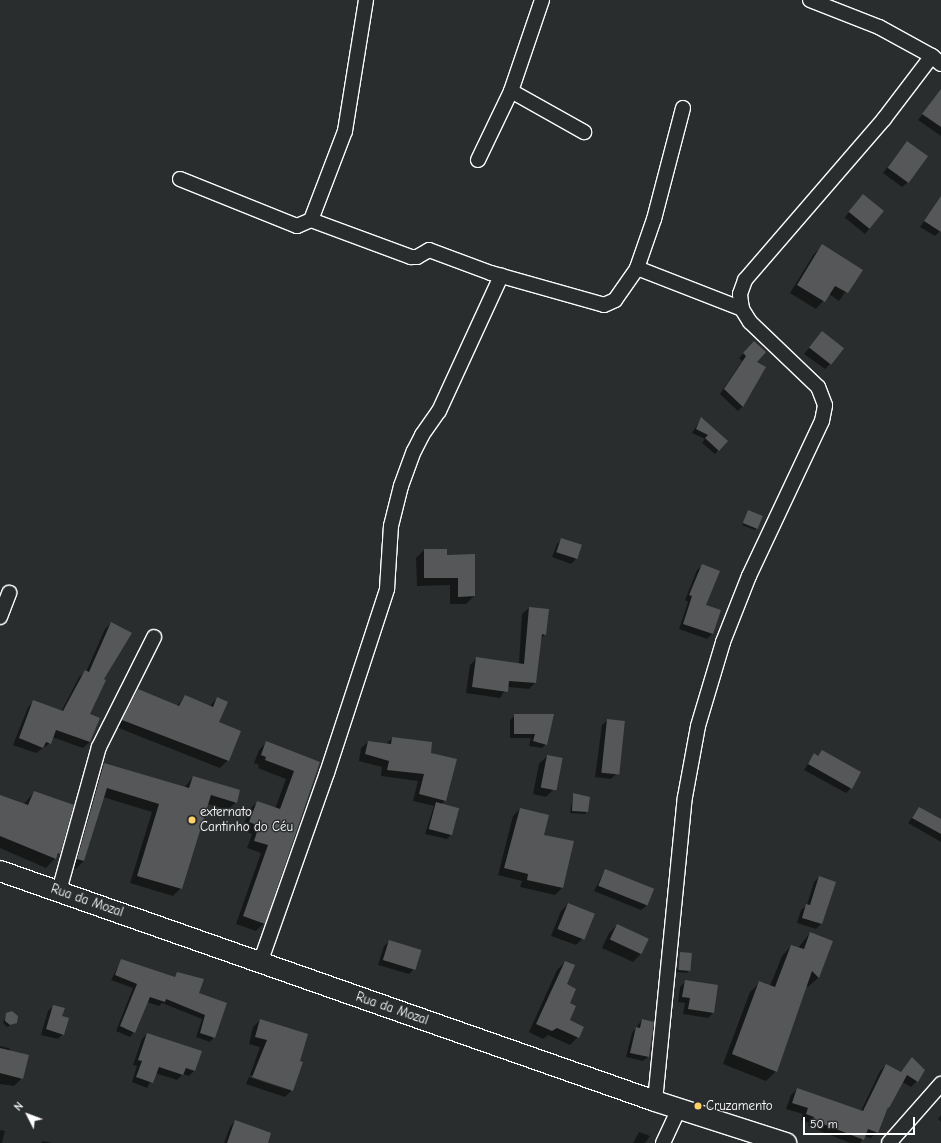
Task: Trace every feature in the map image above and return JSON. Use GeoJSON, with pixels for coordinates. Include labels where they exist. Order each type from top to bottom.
{"type":"FeatureCollection","features":[{"type":"Feature","properties":{"kind":"main road","name":"Rua da Mozal"},"geometry":{"type":"LineString","coordinates":[[0,871],[655,1101],[786,1143]]}},
{"type":"Feature","properties":{"kind":"street"},"geometry":{"type":"LineString","coordinates":[[311,220],[345,131],[366,0]]}},
{"type":"Feature","properties":{"kind":"street"},"geometry":{"type":"LineString","coordinates":[[478,160],[511,91],[542,0]]}},
{"type":"Feature","properties":{"kind":"street"},"geometry":{"type":"LineString","coordinates":[[655,1101],[685,797],[698,726],[723,642],[749,576],[822,421],[825,405],[818,387],[750,322],[742,309],[740,294],[744,280],[936,60],[879,27],[810,0]]}},
{"type":"Feature","properties":{"kind":"street"},"geometry":{"type":"LineString","coordinates":[[511,91],[584,132]]}},
{"type":"Feature","properties":{"kind":"street"},"geometry":{"type":"LineString","coordinates":[[180,179],[297,226],[311,220],[411,257],[417,257],[429,250],[501,276],[604,305],[615,300],[637,268],[654,219],[683,108]]}},
{"type":"Feature","properties":{"kind":"street"},"geometry":{"type":"LineString","coordinates":[[637,268],[742,309]]}},
{"type":"Feature","properties":{"kind":"street"},"geometry":{"type":"LineString","coordinates":[[260,963],[327,773],[388,589],[391,526],[401,486],[419,440],[440,411],[501,276]]}},
{"type":"Feature","properties":{"kind":"street"},"geometry":{"type":"LineString","coordinates":[[0,617],[9,593]]}},
{"type":"Feature","properties":{"kind":"street"},"geometry":{"type":"LineString","coordinates":[[59,891],[99,747],[154,637]]}},
{"type":"Feature","properties":{"kind":"street"},"geometry":{"type":"LineString","coordinates":[[889,1143],[941,1084]]}},
{"type":"Feature","properties":{"kind":"street"},"geometry":{"type":"LineString","coordinates":[[663,1143],[680,1108]]}},
{"type":"Feature","properties":{"kind":"building"},"geometry":{"type":"Polygon","coordinates":[[[941,89],[941,127],[922,114],[941,89]]]}},
{"type":"Feature","properties":{"kind":"building"},"geometry":{"type":"Polygon","coordinates":[[[907,141],[928,156],[909,183],[888,168],[907,141]]]}},
{"type":"Feature","properties":{"kind":"building"},"geometry":{"type":"Polygon","coordinates":[[[863,194],[884,211],[870,229],[849,212],[863,194]]]}},
{"type":"Feature","properties":{"kind":"building"},"geometry":{"type":"Polygon","coordinates":[[[941,196],[941,232],[924,221],[941,196]]]}},
{"type":"Feature","properties":{"kind":"building"},"geometry":{"type":"Polygon","coordinates":[[[822,244],[863,270],[848,293],[835,286],[825,302],[797,285],[822,244]]]}},
{"type":"Feature","properties":{"kind":"building"},"geometry":{"type":"Polygon","coordinates":[[[822,331],[844,348],[831,365],[809,348],[822,331]]]}},
{"type":"Feature","properties":{"kind":"building"},"geometry":{"type":"Polygon","coordinates":[[[754,341],[766,352],[757,362],[766,367],[743,407],[724,389],[746,356],[743,353],[754,341]]]}},
{"type":"Feature","properties":{"kind":"building"},"geometry":{"type":"Polygon","coordinates":[[[701,417],[728,441],[719,451],[705,438],[708,435],[696,429],[701,417]]]}},
{"type":"Feature","properties":{"kind":"building"},"geometry":{"type":"Polygon","coordinates":[[[748,510],[763,516],[758,529],[743,523],[748,510]]]}},
{"type":"Feature","properties":{"kind":"building"},"geometry":{"type":"Polygon","coordinates":[[[561,538],[582,545],[577,559],[556,552],[561,538]]]}},
{"type":"Feature","properties":{"kind":"building"},"geometry":{"type":"Polygon","coordinates":[[[424,549],[447,549],[447,555],[475,554],[475,596],[458,597],[458,578],[424,578],[424,549]]]}},
{"type":"Feature","properties":{"kind":"building"},"geometry":{"type":"Polygon","coordinates":[[[702,564],[720,571],[706,605],[721,610],[713,634],[683,624],[692,596],[689,595],[702,564]]]}},
{"type":"Feature","properties":{"kind":"building"},"geometry":{"type":"Polygon","coordinates":[[[529,607],[549,609],[546,635],[542,634],[536,683],[509,681],[508,692],[472,687],[476,657],[524,664],[529,607]]]}},
{"type":"Feature","properties":{"kind":"building"},"geometry":{"type":"Polygon","coordinates":[[[111,622],[132,633],[104,679],[106,680],[90,714],[100,718],[90,742],[56,730],[51,744],[46,742],[43,748],[19,738],[33,700],[63,711],[85,670],[89,672],[111,622]]]}},
{"type":"Feature","properties":{"kind":"building"},"geometry":{"type":"Polygon","coordinates":[[[138,689],[179,706],[185,695],[213,707],[217,697],[228,702],[219,722],[241,731],[229,761],[122,720],[138,689]]]}},
{"type":"Feature","properties":{"kind":"building"},"geometry":{"type":"Polygon","coordinates":[[[514,714],[554,714],[547,745],[533,741],[535,734],[514,734],[514,714]]]}},
{"type":"Feature","properties":{"kind":"building"},"geometry":{"type":"Polygon","coordinates":[[[607,719],[625,721],[619,775],[601,773],[607,719]]]}},
{"type":"Feature","properties":{"kind":"building"},"geometry":{"type":"Polygon","coordinates":[[[392,737],[432,742],[431,753],[457,759],[446,801],[419,794],[424,774],[387,770],[389,761],[365,754],[368,741],[391,744],[392,737]]]}},
{"type":"Feature","properties":{"kind":"building"},"geometry":{"type":"Polygon","coordinates":[[[266,741],[320,762],[265,924],[243,916],[268,845],[254,841],[259,826],[249,822],[257,801],[280,809],[294,771],[265,760],[266,757],[261,755],[266,741]]]}},
{"type":"Feature","properties":{"kind":"building"},"geometry":{"type":"Polygon","coordinates":[[[822,750],[861,772],[852,789],[808,764],[814,753],[818,756],[822,750]]]}},
{"type":"Feature","properties":{"kind":"building"},"geometry":{"type":"Polygon","coordinates":[[[547,755],[563,758],[556,790],[541,787],[547,755]]]}},
{"type":"Feature","properties":{"kind":"building"},"geometry":{"type":"Polygon","coordinates":[[[104,763],[189,788],[193,776],[240,790],[237,803],[211,795],[182,889],[137,876],[159,804],[107,788],[84,861],[77,859],[104,763]]]}},
{"type":"Feature","properties":{"kind":"building"},"geometry":{"type":"Polygon","coordinates":[[[34,791],[74,805],[60,854],[58,853],[56,859],[0,836],[0,795],[28,805],[34,791]]]}},
{"type":"Feature","properties":{"kind":"building"},"geometry":{"type":"Polygon","coordinates":[[[573,793],[590,797],[588,812],[572,811],[573,793]]]}},
{"type":"Feature","properties":{"kind":"building"},"geometry":{"type":"Polygon","coordinates":[[[436,802],[459,808],[452,835],[429,829],[436,802]]]}},
{"type":"Feature","properties":{"kind":"building"},"geometry":{"type":"Polygon","coordinates":[[[919,807],[941,819],[941,834],[912,818],[919,807]]]}},
{"type":"Feature","properties":{"kind":"building"},"geometry":{"type":"Polygon","coordinates":[[[520,808],[549,815],[544,835],[574,841],[563,888],[527,880],[528,874],[504,868],[520,808]]]}},
{"type":"Feature","properties":{"kind":"building"},"geometry":{"type":"Polygon","coordinates":[[[605,869],[654,889],[647,906],[598,886],[605,869]]]}},
{"type":"Feature","properties":{"kind":"building"},"geometry":{"type":"Polygon","coordinates":[[[819,876],[836,882],[822,924],[802,918],[806,904],[810,905],[819,876]]]}},
{"type":"Feature","properties":{"kind":"building"},"geometry":{"type":"Polygon","coordinates":[[[568,903],[595,914],[584,940],[558,929],[568,903]]]}},
{"type":"Feature","properties":{"kind":"building"},"geometry":{"type":"Polygon","coordinates":[[[617,924],[649,939],[642,954],[610,939],[617,924]]]}},
{"type":"Feature","properties":{"kind":"building"},"geometry":{"type":"Polygon","coordinates":[[[810,932],[833,941],[819,978],[812,971],[777,1072],[732,1054],[759,981],[775,987],[791,945],[804,949],[810,932]]]}},
{"type":"Feature","properties":{"kind":"building"},"geometry":{"type":"Polygon","coordinates":[[[389,940],[422,950],[415,970],[383,960],[389,940]]]}},
{"type":"Feature","properties":{"kind":"building"},"geometry":{"type":"Polygon","coordinates":[[[680,952],[692,953],[690,971],[678,970],[680,952]]]}},
{"type":"Feature","properties":{"kind":"building"},"geometry":{"type":"Polygon","coordinates":[[[121,959],[175,977],[177,972],[204,979],[199,993],[227,1003],[215,1038],[200,1033],[205,1015],[166,999],[165,1002],[150,997],[135,1033],[120,1026],[137,984],[115,975],[121,959]]]}},
{"type":"Feature","properties":{"kind":"building"},"geometry":{"type":"Polygon","coordinates":[[[565,961],[575,965],[567,984],[576,989],[570,1003],[576,1006],[570,1020],[584,1027],[579,1038],[557,1028],[552,1031],[536,1024],[565,961]]]}},
{"type":"Feature","properties":{"kind":"building"},"geometry":{"type":"Polygon","coordinates":[[[685,980],[718,985],[714,1013],[688,1009],[690,998],[682,997],[685,980]]]}},
{"type":"Feature","properties":{"kind":"building"},"geometry":{"type":"Polygon","coordinates":[[[53,1005],[65,1008],[62,1016],[69,1018],[64,1035],[46,1029],[53,1005]]]}},
{"type":"Feature","properties":{"kind":"building"},"geometry":{"type":"Polygon","coordinates":[[[12,1011],[18,1016],[17,1023],[10,1025],[5,1021],[6,1013],[12,1011]]]}},
{"type":"Feature","properties":{"kind":"building"},"geometry":{"type":"Polygon","coordinates":[[[260,1019],[308,1034],[300,1061],[303,1062],[293,1091],[252,1077],[267,1040],[255,1037],[260,1019]]]}},
{"type":"Feature","properties":{"kind":"building"},"geometry":{"type":"Polygon","coordinates":[[[642,1019],[654,1022],[649,1057],[630,1053],[636,1027],[640,1028],[642,1019]]]}},
{"type":"Feature","properties":{"kind":"building"},"geometry":{"type":"Polygon","coordinates":[[[147,1033],[202,1051],[195,1071],[186,1068],[183,1075],[159,1067],[153,1083],[136,1077],[142,1061],[138,1060],[147,1033]]]}},
{"type":"Feature","properties":{"kind":"building"},"geometry":{"type":"Polygon","coordinates":[[[0,1048],[29,1055],[23,1079],[0,1073],[0,1048]]]}},
{"type":"Feature","properties":{"kind":"building"},"geometry":{"type":"Polygon","coordinates":[[[912,1057],[925,1070],[918,1082],[907,1075],[889,1108],[888,1107],[878,1133],[868,1129],[864,1140],[813,1120],[814,1117],[806,1114],[808,1108],[792,1103],[797,1088],[863,1111],[886,1064],[901,1072],[912,1057]]]}},
{"type":"Feature","properties":{"kind":"building"},"geometry":{"type":"Polygon","coordinates":[[[235,1120],[271,1133],[268,1143],[227,1143],[235,1120]]]}},
{"type":"Feature","properties":{"kind":"place","name":"externato Cantinho do Céu"},"geometry":{"type":"Point","coordinates":[192,820]}},
{"type":"Feature","properties":{"kind":"place","name":"Cruzamento"},"geometry":{"type":"Point","coordinates":[698,1106]}}]}
